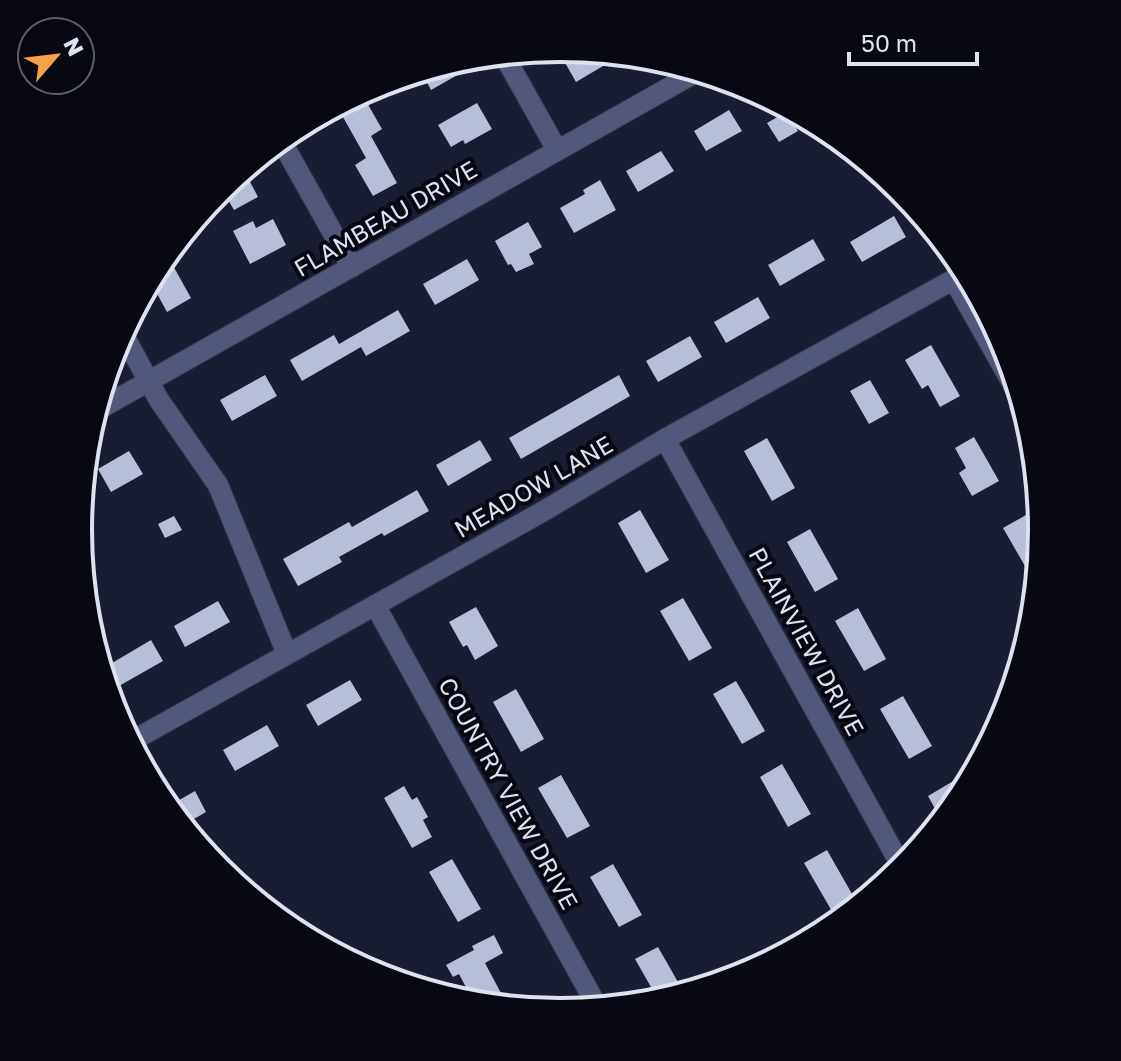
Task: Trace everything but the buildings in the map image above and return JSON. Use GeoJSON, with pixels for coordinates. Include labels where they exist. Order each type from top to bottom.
{"type":"FeatureCollection","features":[{"type":"Feature","properties":{"kind":"street"},"geometry":{"type":"LineString","coordinates":[[509,65],[557,150]]}},
{"type":"Feature","properties":{"kind":"street","name":"FLAMBEAU DRIVE"},"geometry":{"type":"LineString","coordinates":[[110,403],[684,79]]}},
{"type":"Feature","properties":{"kind":"street"},"geometry":{"type":"LineString","coordinates":[[287,151],[352,267]]}},
{"type":"Feature","properties":{"kind":"street","name":"MEADOW LANE"},"geometry":{"type":"LineString","coordinates":[[139,737],[542,512],[665,439],[955,279]]}},
{"type":"Feature","properties":{"kind":"street"},"geometry":{"type":"LineString","coordinates":[[130,347],[148,381],[218,485],[287,654]]}},
{"type":"Feature","properties":{"kind":"street","name":"PLAINVIEW DRIVE"},"geometry":{"type":"LineString","coordinates":[[665,439],[896,857]]}},
{"type":"Feature","properties":{"kind":"street","name":"COUNTRY VIEW DRIVE"},"geometry":{"type":"LineString","coordinates":[[375,605],[592,998]]}}]}
